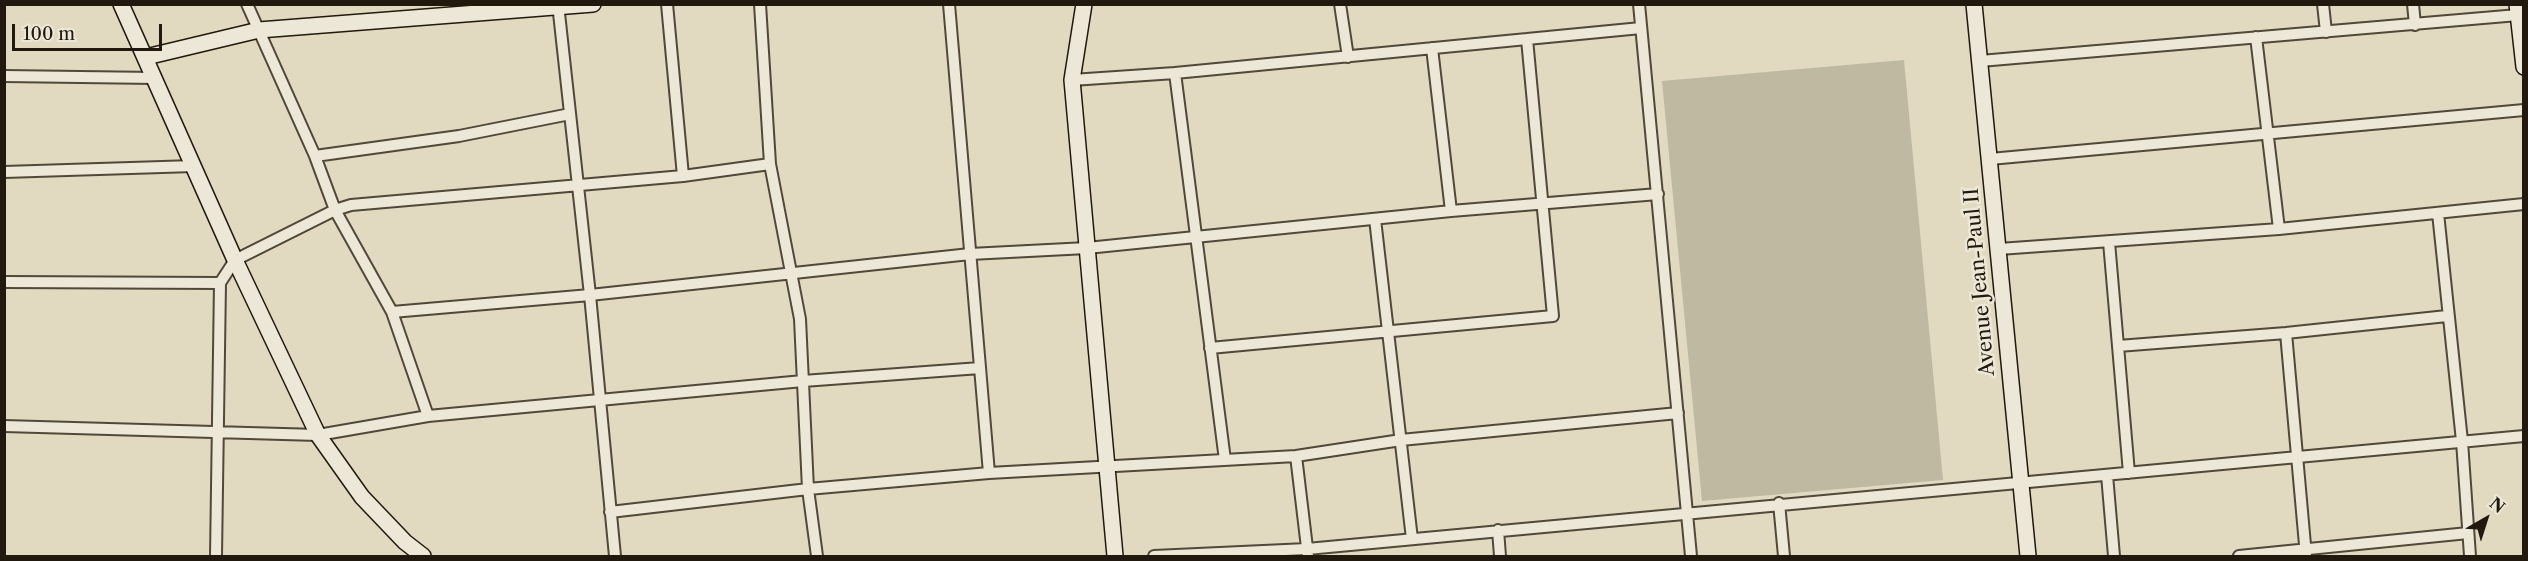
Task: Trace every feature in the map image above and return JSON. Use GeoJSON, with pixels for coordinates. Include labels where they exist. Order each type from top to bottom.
{"type":"FeatureCollection","features":[{"type":"Feature","properties":{"kind":"street"},"geometry":{"type":"LineString","coordinates":[[121,4],[156,78],[235,260],[318,435],[362,497],[396,534],[423,556]]}},
{"type":"Feature","properties":{"kind":"street"},"geometry":{"type":"LineString","coordinates":[[247,4],[315,156],[335,210],[392,312],[428,416]]}},
{"type":"Feature","properties":{"kind":"street"},"geometry":{"type":"LineString","coordinates":[[146,57],[259,30],[447,10],[592,4]]}},
{"type":"Feature","properties":{"kind":"street"},"geometry":{"type":"LineString","coordinates":[[667,4],[683,176]]}},
{"type":"Feature","properties":{"kind":"street"},"geometry":{"type":"LineString","coordinates":[[760,4],[770,164],[800,319],[808,489],[818,556]]}},
{"type":"Feature","properties":{"kind":"street"},"geometry":{"type":"LineString","coordinates":[[949,4],[988,473]]}},
{"type":"Feature","properties":{"kind":"street"},"geometry":{"type":"LineString","coordinates":[[1084,4],[1072,80],[1115,556]]}},
{"type":"Feature","properties":{"kind":"street"},"geometry":{"type":"LineString","coordinates":[[1340,4],[1348,57]]}},
{"type":"Feature","properties":{"kind":"street"},"geometry":{"type":"LineString","coordinates":[[1638,4],[1691,556]]}},
{"type":"Feature","properties":{"kind":"street","name":"Avenue Jean-Paul II"},"geometry":{"type":"LineString","coordinates":[[1974,4],[2028,556]]}},
{"type":"Feature","properties":{"kind":"street"},"geometry":{"type":"LineString","coordinates":[[2323,4],[2326,32]]}},
{"type":"Feature","properties":{"kind":"street"},"geometry":{"type":"LineString","coordinates":[[2413,4],[2415,25]]}},
{"type":"Feature","properties":{"kind":"street"},"geometry":{"type":"LineString","coordinates":[[558,6],[590,295],[615,556]]}},
{"type":"Feature","properties":{"kind":"street"},"geometry":{"type":"LineString","coordinates":[[1980,61],[2415,25],[2518,10],[2523,66]]}},
{"type":"Feature","properties":{"kind":"street"},"geometry":{"type":"LineString","coordinates":[[1072,80],[1175,74],[1641,28]]}},
{"type":"Feature","properties":{"kind":"street"},"geometry":{"type":"LineString","coordinates":[[2256,37],[2279,229]]}},
{"type":"Feature","properties":{"kind":"street"},"geometry":{"type":"LineString","coordinates":[[1210,348],[1553,316],[1527,39]]}},
{"type":"Feature","properties":{"kind":"street"},"geometry":{"type":"LineString","coordinates":[[1432,48],[1451,211]]}},
{"type":"Feature","properties":{"kind":"street"},"geometry":{"type":"LineString","coordinates":[[1175,74],[1225,460]]}},
{"type":"Feature","properties":{"kind":"street"},"geometry":{"type":"LineString","coordinates":[[4,76],[156,78]]}},
{"type":"Feature","properties":{"kind":"street"},"geometry":{"type":"LineString","coordinates":[[1990,159],[2523,110]]}},
{"type":"Feature","properties":{"kind":"street"},"geometry":{"type":"LineString","coordinates":[[315,156],[459,136],[570,114]]}},
{"type":"Feature","properties":{"kind":"street"},"geometry":{"type":"LineString","coordinates":[[216,556],[220,283],[235,260],[335,210],[351,205],[683,176],[770,164]]}},
{"type":"Feature","properties":{"kind":"street"},"geometry":{"type":"LineString","coordinates":[[4,172],[194,166]]}},
{"type":"Feature","properties":{"kind":"street"},"geometry":{"type":"LineString","coordinates":[[392,312],[590,295],[970,254],[1087,248],[1451,211],[1658,194]]}},
{"type":"Feature","properties":{"kind":"street"},"geometry":{"type":"LineString","coordinates":[[1999,249],[2279,229],[2523,204]]}},
{"type":"Feature","properties":{"kind":"street"},"geometry":{"type":"LineString","coordinates":[[2438,213],[2447,316],[2462,441],[2470,556]]}},
{"type":"Feature","properties":{"kind":"street"},"geometry":{"type":"LineString","coordinates":[[1376,219],[1412,539]]}},
{"type":"Feature","properties":{"kind":"street"},"geometry":{"type":"LineString","coordinates":[[2109,242],[2129,473]]}},
{"type":"Feature","properties":{"kind":"street"},"geometry":{"type":"LineString","coordinates":[[4,282],[220,283]]}},
{"type":"Feature","properties":{"kind":"street"},"geometry":{"type":"LineString","coordinates":[[2118,346],[2286,333],[2447,316]]}},
{"type":"Feature","properties":{"kind":"street"},"geometry":{"type":"LineString","coordinates":[[2286,333],[2306,553]]}},
{"type":"Feature","properties":{"kind":"street"},"geometry":{"type":"LineString","coordinates":[[4,426],[318,435],[428,416],[803,381],[980,368]]}},
{"type":"Feature","properties":{"kind":"street"},"geometry":{"type":"LineString","coordinates":[[610,512],[808,489],[988,473],[1296,456],[1401,440],[1678,413]]}},
{"type":"Feature","properties":{"kind":"street"},"geometry":{"type":"LineString","coordinates":[[1154,556],[1308,553],[1498,530],[1779,503],[2107,476],[2523,436]]}},
{"type":"Feature","properties":{"kind":"street"},"geometry":{"type":"LineString","coordinates":[[1296,456],[1308,553]]}},
{"type":"Feature","properties":{"kind":"street"},"geometry":{"type":"LineString","coordinates":[[2107,476],[2114,556]]}},
{"type":"Feature","properties":{"kind":"street"},"geometry":{"type":"LineString","coordinates":[[1779,503],[1784,556]]}},
{"type":"Feature","properties":{"kind":"street"},"geometry":{"type":"LineString","coordinates":[[1498,530],[1500,556]]}},
{"type":"Feature","properties":{"kind":"street"},"geometry":{"type":"LineString","coordinates":[[2239,556],[2306,553],[2468,533]]}},
{"type":"Feature","properties":{"kind":"shaded area"},"geometry":{"type":"Polygon","coordinates":[[[1904,60],[1943,480],[1702,501],[1662,81],[1904,60]]]}}]}
